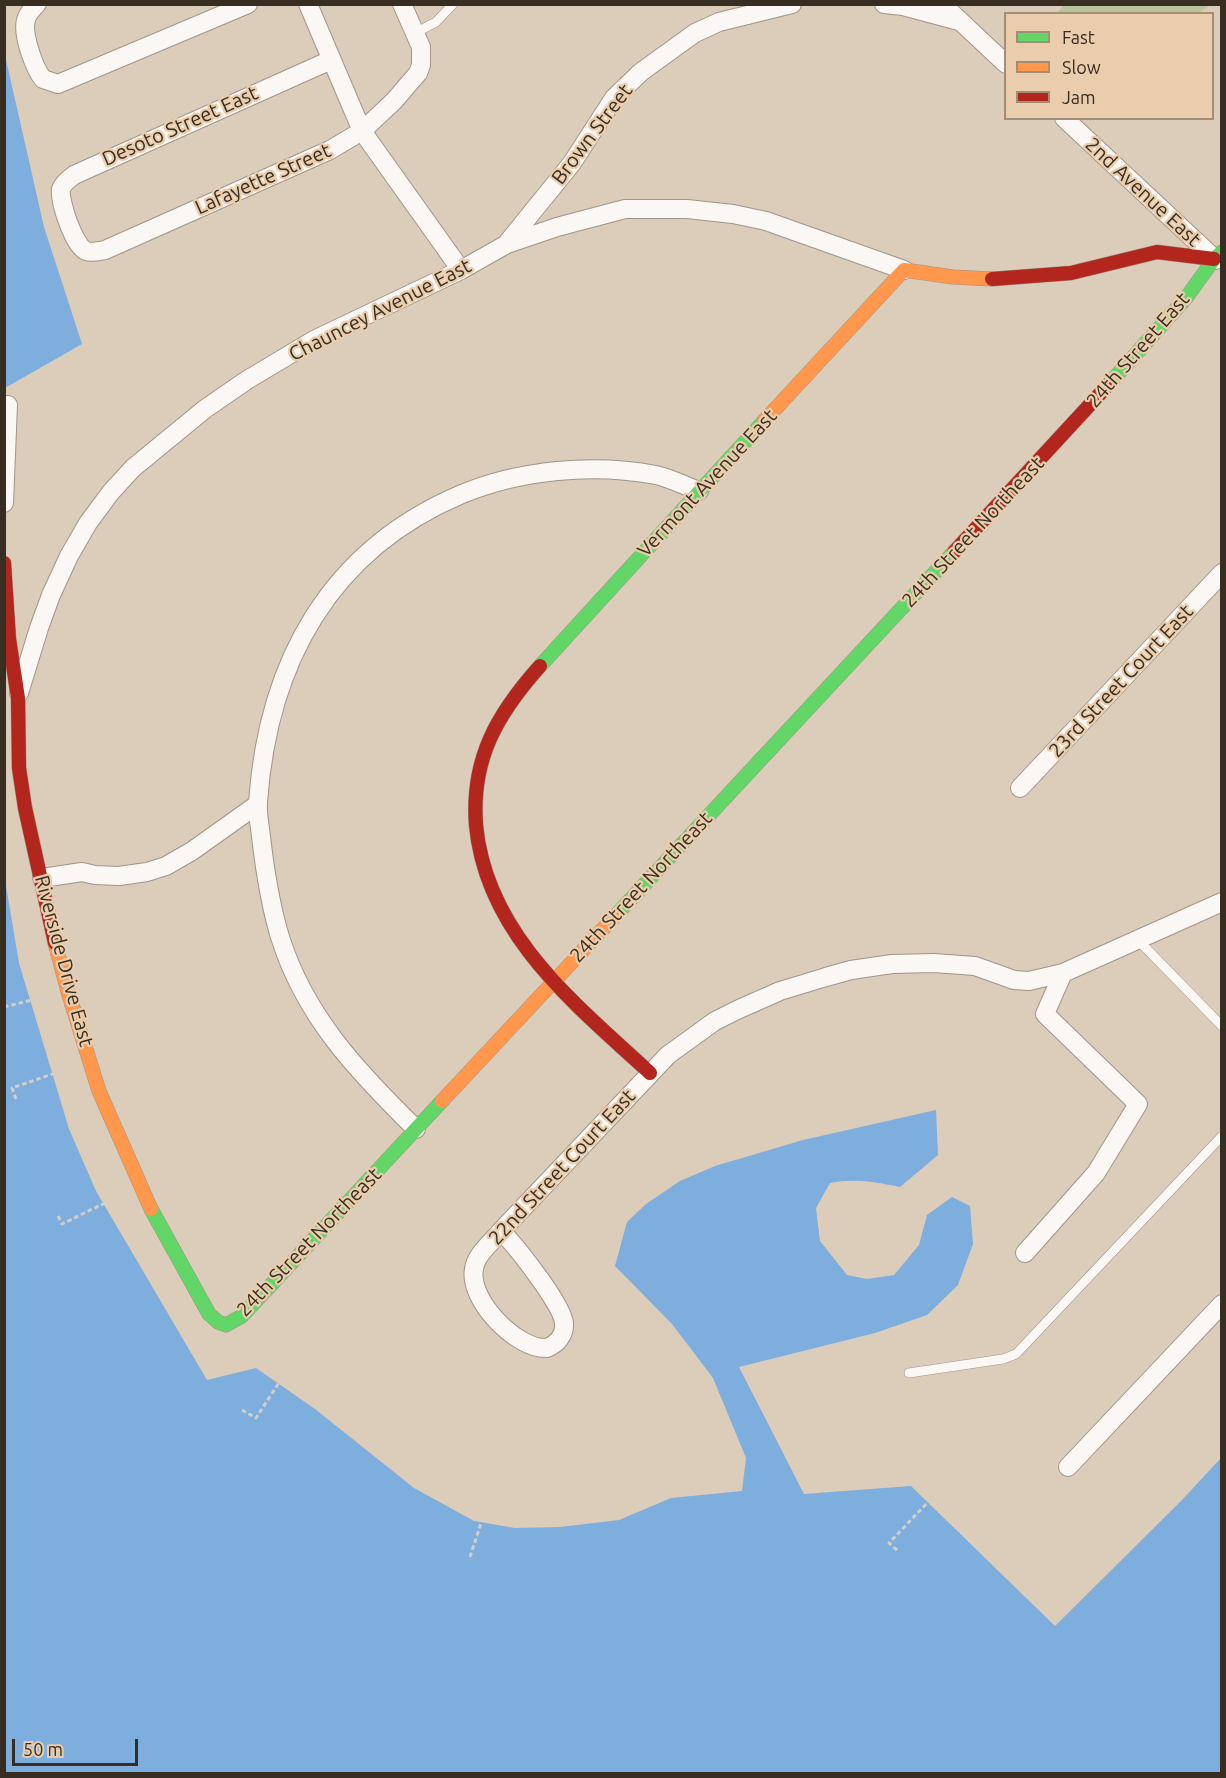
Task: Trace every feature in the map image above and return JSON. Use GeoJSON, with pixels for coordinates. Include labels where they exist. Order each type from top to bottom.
{"type":"FeatureCollection","features":[{"type":"Feature","properties":{"kind":"street"},"geometry":{"type":"LineString","coordinates":[[38,4],[26,19],[26,31],[33,62],[43,78],[58,84],[248,4]]}},
{"type":"Feature","properties":{"kind":"street"},"geometry":{"type":"LineString","coordinates":[[308,4],[362,131],[460,270]]}},
{"type":"Feature","properties":{"kind":"street","name":"Lafayette Street"},"geometry":{"type":"LineString","coordinates":[[67,216],[73,236],[80,246],[86,251],[105,250],[330,150],[362,131],[394,102],[418,74],[422,53],[402,4]]}},
{"type":"Feature","properties":{"kind":"street","name":"Brown Street"},"geometry":{"type":"LineString","coordinates":[[507,244],[572,164],[614,98],[641,72],[695,33],[719,22],[792,4]]}},
{"type":"Feature","properties":{"kind":"street"},"geometry":{"type":"LineString","coordinates":[[884,4],[903,6],[961,22]]}},
{"type":"Feature","properties":{"kind":"street"},"geometry":{"type":"LineString","coordinates":[[942,4],[1004,63]]}},
{"type":"Feature","properties":{"kind":"street","name":"Desoto Street East"},"geometry":{"type":"LineString","coordinates":[[67,216],[61,189],[65,182],[74,175],[331,60]]}},
{"type":"Feature","properties":{"kind":"street","name":"2nd Avenue East"},"geometry":{"type":"LineString","coordinates":[[1066,120],[1219,259]]}},
{"type":"Feature","properties":{"kind":"street","name":"Chauncey Avenue East"},"geometry":{"type":"LineString","coordinates":[[18,698],[39,628],[69,556],[88,523],[111,492],[133,468],[205,409],[247,380],[314,340],[460,270],[507,244],[556,227],[625,209],[687,209],[733,214],[766,221],[904,270]]}},
{"type":"Feature","properties":{"kind":"street"},"geometry":{"type":"LineString","coordinates":[[904,270],[953,277],[1000,280],[1071,273],[1157,252],[1219,259]]}},
{"type":"Feature","properties":{"kind":"street","name":"24th Street East"},"geometry":{"type":"LineString","coordinates":[[1053,446],[1219,259]]}},
{"type":"Feature","properties":{"kind":"street","name":"Vermont Avenue East"},"geometry":{"type":"LineString","coordinates":[[650,1073],[568,996],[529,952],[503,916],[488,887],[479,856],[474,824],[475,791],[480,762],[500,716],[520,688],[904,270]]}},
{"type":"Feature","properties":{"kind":"street"},"geometry":{"type":"LineString","coordinates":[[4,503],[8,405]]}},
{"type":"Feature","properties":{"kind":"street","name":"24th Street Northeast"},"geometry":{"type":"LineString","coordinates":[[226,1325],[242,1316],[1053,446]]}},
{"type":"Feature","properties":{"kind":"street"},"geometry":{"type":"LineString","coordinates":[[416,1129],[350,1061],[324,1027],[302,989],[281,939],[271,902],[258,804],[272,710],[298,642],[335,586],[384,539],[434,506],[481,486],[512,477],[541,473],[603,470],[657,475],[699,491]]}},
{"type":"Feature","properties":{"kind":"street","name":"Riverside Drive East"},"geometry":{"type":"LineString","coordinates":[[4,563],[9,639],[18,698],[19,768],[25,808],[48,914],[69,995],[99,1091],[152,1211],[209,1314],[218,1322],[226,1325]]}},
{"type":"Feature","properties":{"kind":"street","name":"23rd Street Court East"},"geometry":{"type":"LineString","coordinates":[[1020,788],[1221,573]]}},
{"type":"Feature","properties":{"kind":"street"},"geometry":{"type":"LineString","coordinates":[[42,878],[82,872],[119,876],[147,872],[166,866],[192,851],[258,804]]}},
{"type":"Feature","properties":{"kind":"street","name":"22nd Street Court East"},"geometry":{"type":"LineString","coordinates":[[501,1231],[523,1255],[561,1314],[564,1327],[561,1338],[553,1346],[539,1348],[524,1343],[496,1320],[477,1290],[474,1276],[478,1258],[501,1231],[650,1073],[691,1037],[736,1010],[780,991],[851,970],[892,964],[934,963],[975,966],[1014,980],[1029,981],[1063,973],[1221,902]]}},
{"type":"Feature","properties":{"kind":"street"},"geometry":{"type":"LineString","coordinates":[[1025,1253],[1096,1173],[1138,1104],[1045,1014],[1063,973]]}},
{"type":"Feature","properties":{"kind":"street"},"geometry":{"type":"LineString","coordinates":[[1068,1467],[1221,1304]]}},
{"type":"Feature","properties":{"kind":"lane"},"geometry":{"type":"LineString","coordinates":[[415,33],[436,22],[453,4]]}},
{"type":"Feature","properties":{"kind":"lane"},"geometry":{"type":"LineString","coordinates":[[1138,940],[1221,1026]]}},
{"type":"Feature","properties":{"kind":"lane"},"geometry":{"type":"LineString","coordinates":[[909,1373],[1003,1359],[1016,1354],[1221,1136]]}},
{"type":"Feature","properties":{"kind":"path"},"geometry":{"type":"LineString","coordinates":[[4,1007],[44,997]]}},
{"type":"Feature","properties":{"kind":"path"},"geometry":{"type":"LineString","coordinates":[[16,1098],[12,1088],[64,1070]]}},
{"type":"Feature","properties":{"kind":"path"},"geometry":{"type":"LineString","coordinates":[[58,1216],[62,1224],[115,1198]]}},
{"type":"Feature","properties":{"kind":"path"},"geometry":{"type":"LineString","coordinates":[[242,1410],[256,1418],[280,1381]]}},
{"type":"Feature","properties":{"kind":"path"},"geometry":{"type":"LineString","coordinates":[[897,1550],[889,1543],[928,1501]]}},
{"type":"Feature","properties":{"kind":"path"},"geometry":{"type":"LineString","coordinates":[[470,1557],[482,1520]]}},
{"type":"Feature","properties":{"kind":"green space"},"geometry":{"type":"Polygon","coordinates":[[[1065,4],[1210,4],[1200,12],[1058,12],[1065,4]]]}},
{"type":"Feature","properties":{"kind":"water"},"geometry":{"type":"Polygon","coordinates":[[[4,51],[44,227],[82,344],[5,388],[4,51]]]}},
{"type":"Feature","properties":{"kind":"water"},"geometry":{"type":"Polygon","coordinates":[[[5,880],[19,963],[69,1129],[96,1191],[207,1380],[256,1368],[315,1409],[414,1488],[474,1521],[515,1528],[560,1527],[619,1520],[671,1498],[742,1491],[746,1458],[713,1378],[672,1324],[615,1266],[627,1222],[646,1204],[680,1181],[715,1166],[803,1140],[936,1110],[938,1155],[900,1187],[857,1181],[830,1183],[816,1208],[820,1241],[847,1275],[867,1279],[894,1275],[919,1245],[927,1215],[952,1197],[970,1206],[973,1244],[958,1285],[927,1315],[875,1333],[739,1367],[804,1494],[911,1486],[1055,1626],[1221,1458],[1221,1773],[5,1773],[5,880]]]}},
{"type":"Feature","properties":{"kind":"traffic: fast"},"geometry":{"type":"LineString","coordinates":[[1109,384],[1186,298],[1214,259],[1222,252]]}},
{"type":"Feature","properties":{"kind":"traffic: fast"},"geometry":{"type":"LineString","coordinates":[[540,666],[764,421]]}},
{"type":"Feature","properties":{"kind":"traffic: fast"},"geometry":{"type":"LineString","coordinates":[[617,914],[954,552]]}},
{"type":"Feature","properties":{"kind":"traffic: fast"},"geometry":{"type":"LineString","coordinates":[[151,1209],[209,1314],[218,1322],[226,1325],[242,1316],[442,1101]]}},
{"type":"Feature","properties":{"kind":"traffic: slow"},"geometry":{"type":"LineString","coordinates":[[764,421],[904,270],[953,277],[992,279]]}},
{"type":"Feature","properties":{"kind":"traffic: slow"},"geometry":{"type":"LineString","coordinates":[[442,1101],[617,914]]}},
{"type":"Feature","properties":{"kind":"traffic: slow"},"geometry":{"type":"LineString","coordinates":[[55,943],[99,1091],[151,1209]]}},
{"type":"Feature","properties":{"kind":"traffic: jam"},"geometry":{"type":"LineString","coordinates":[[992,279],[1071,273],[1157,252],[1214,259]]}},
{"type":"Feature","properties":{"kind":"traffic: jam"},"geometry":{"type":"LineString","coordinates":[[954,552],[1109,384]]}},
{"type":"Feature","properties":{"kind":"traffic: jam"},"geometry":{"type":"LineString","coordinates":[[4,563],[9,639],[18,698],[19,768],[25,808],[55,943]]}},
{"type":"Feature","properties":{"kind":"traffic: jam"},"geometry":{"type":"LineString","coordinates":[[540,666],[511,702],[490,739],[483,758],[476,801],[476,825],[483,864],[497,900],[516,933],[539,964],[565,993],[650,1073]]}}]}
